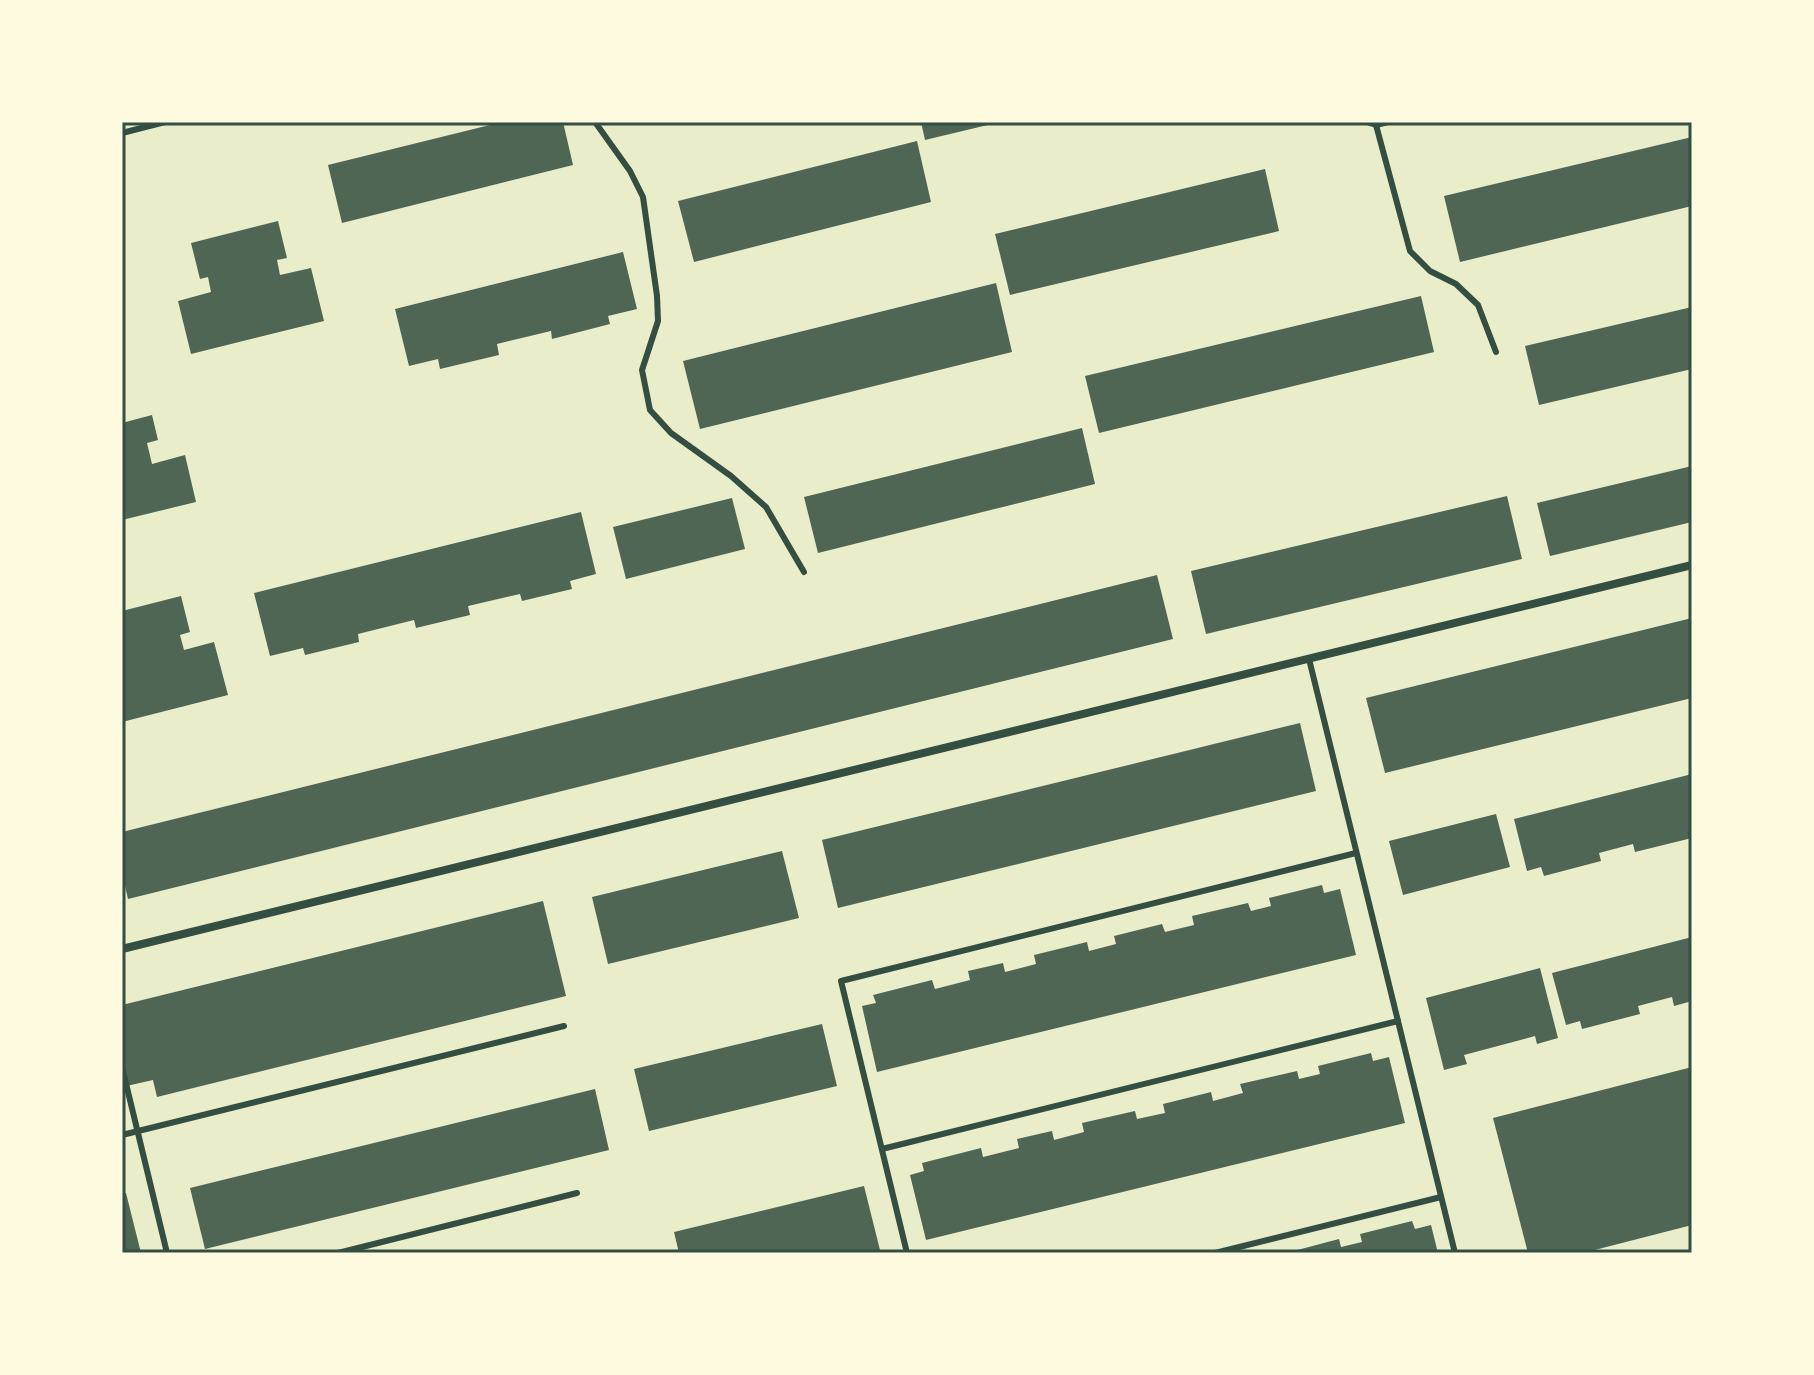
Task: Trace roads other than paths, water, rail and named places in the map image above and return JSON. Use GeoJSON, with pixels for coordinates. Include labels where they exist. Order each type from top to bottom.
{"type":"FeatureCollection","features":[{"type":"Feature","properties":{"kind":"street"},"geometry":{"type":"LineString","coordinates":[[122,949],[1692,565]]}},
{"type":"Feature","properties":{"kind":"lane"},"geometry":{"type":"LineString","coordinates":[[122,133],[165,122]]}},
{"type":"Feature","properties":{"kind":"lane"},"geometry":{"type":"LineString","coordinates":[[595,122],[630,171],[643,197],[658,321],[642,370],[650,410],[671,433],[731,476],[766,507],[804,572]]}},
{"type":"Feature","properties":{"kind":"lane"},"geometry":{"type":"LineString","coordinates":[[1367,122],[1376,125],[1388,122]]}},
{"type":"Feature","properties":{"kind":"lane"},"geometry":{"type":"LineString","coordinates":[[1376,125],[1410,251],[1430,271],[1456,284],[1478,305],[1496,352]]}},
{"type":"Feature","properties":{"kind":"lane"},"geometry":{"type":"LineString","coordinates":[[1309,659],[1455,1253]]}},
{"type":"Feature","properties":{"kind":"lane"},"geometry":{"type":"LineString","coordinates":[[907,1253],[841,981],[1356,853]]}},
{"type":"Feature","properties":{"kind":"lane"},"geometry":{"type":"LineString","coordinates":[[882,1149],[1398,1021]]}},
{"type":"Feature","properties":{"kind":"lane"},"geometry":{"type":"LineString","coordinates":[[122,1135],[564,1026]]}},
{"type":"Feature","properties":{"kind":"lane"},"geometry":{"type":"LineString","coordinates":[[122,1067],[167,1253]]}},
{"type":"Feature","properties":{"kind":"lane"},"geometry":{"type":"LineString","coordinates":[[338,1253],[577,1193]]}},
{"type":"Feature","properties":{"kind":"lane"},"geometry":{"type":"LineString","coordinates":[[1215,1253],[1441,1197]]}}]}
